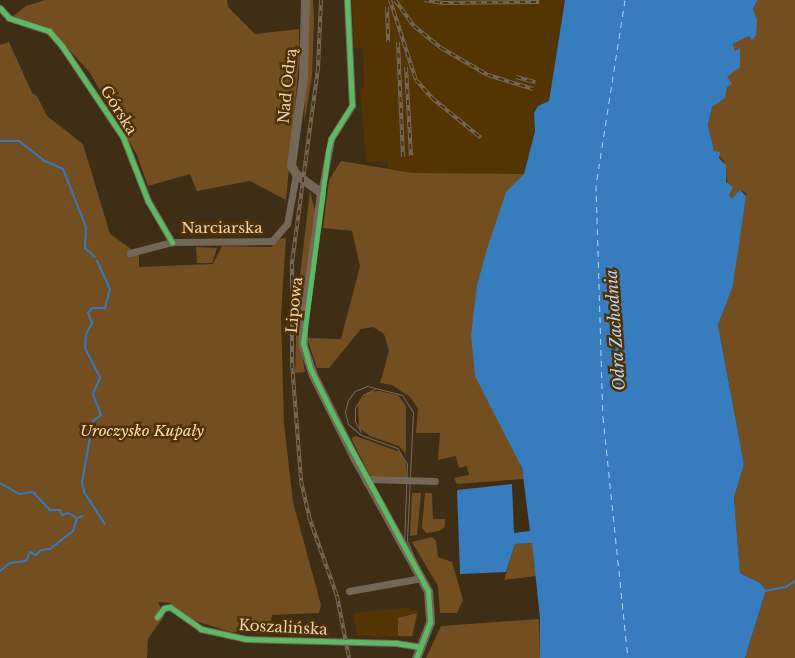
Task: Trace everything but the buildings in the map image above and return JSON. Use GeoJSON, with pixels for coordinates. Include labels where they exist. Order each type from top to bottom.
{"type":"FeatureCollection","features":[{"type":"Feature","properties":{"kind":"street","name":"Nad Odrą"},"geometry":{"type":"LineString","coordinates":[[296,174],[291,165],[303,77],[305,0]]}},
{"type":"Feature","properties":{"kind":"street","name":"Lipowa"},"geometry":{"type":"LineString","coordinates":[[347,0],[352,105],[331,139],[321,193],[303,324],[303,346],[313,375],[366,482],[422,578],[429,596],[431,614],[416,658]]}},
{"type":"Feature","properties":{"kind":"street","name":"Górska"},"geometry":{"type":"LineString","coordinates":[[0,8],[14,20],[49,32],[62,46],[123,138],[148,201],[172,242]]}},
{"type":"Feature","properties":{"kind":"street"},"geometry":{"type":"LineString","coordinates":[[296,174],[321,193]]}},
{"type":"Feature","properties":{"kind":"street","name":"Narciarska"},"geometry":{"type":"LineString","coordinates":[[130,254],[172,242],[259,242],[276,239],[287,224],[296,174]]}},
{"type":"Feature","properties":{"kind":"street"},"geometry":{"type":"LineString","coordinates":[[366,482],[372,479],[436,481]]}},
{"type":"Feature","properties":{"kind":"street"},"geometry":{"type":"LineString","coordinates":[[350,591],[422,578]]}},
{"type":"Feature","properties":{"kind":"street","name":"Koszalińska"},"geometry":{"type":"LineString","coordinates":[[157,617],[164,608],[170,607],[201,629],[246,639],[396,643],[420,647]]}},
{"type":"Feature","properties":{"kind":"shaded area"},"geometry":{"type":"Polygon","coordinates":[[[352,0],[565,0],[549,101],[538,106],[534,113],[535,131],[524,174],[413,173],[388,168],[388,161],[366,162],[360,88],[364,87],[363,48],[354,48],[352,0]]]}},
{"type":"Feature","properties":{"kind":"shaded area"},"geometry":{"type":"Polygon","coordinates":[[[410,607],[410,610],[419,610],[413,637],[357,636],[353,613],[410,607]]]}},
{"type":"Feature","properties":{"kind":"green space"},"geometry":{"type":"Polygon","coordinates":[[[45,0],[227,0],[228,7],[255,34],[299,29],[299,62],[286,200],[250,181],[197,191],[190,174],[148,186],[137,155],[90,73],[50,28],[13,16],[26,6],[45,0]]]}},
{"type":"Feature","properties":{"kind":"green space"},"geometry":{"type":"Polygon","coordinates":[[[309,0],[313,0],[314,18],[312,76],[304,124],[309,0]]]}},
{"type":"Feature","properties":{"kind":"green space"},"geometry":{"type":"Polygon","coordinates":[[[758,0],[795,0],[795,658],[745,658],[766,590],[760,583],[740,573],[734,498],[744,464],[718,325],[733,286],[746,193],[740,190],[732,198],[729,195],[724,161],[714,151],[708,125],[712,107],[727,87],[727,77],[740,49],[735,51],[733,44],[749,36],[757,20],[753,8],[758,0]]]}},
{"type":"Feature","properties":{"kind":"green space","name":"Uroczysko Kupały"},"geometry":{"type":"Polygon","coordinates":[[[9,42],[32,93],[37,96],[47,116],[83,144],[110,234],[131,249],[129,257],[139,254],[139,267],[213,264],[222,246],[272,247],[276,239],[286,238],[281,315],[284,424],[293,502],[321,605],[319,613],[272,615],[268,634],[230,632],[193,620],[170,603],[158,602],[164,616],[148,639],[147,658],[0,658],[0,45],[9,42]]]}},
{"type":"Feature","properties":{"kind":"green space"},"geometry":{"type":"Polygon","coordinates":[[[341,161],[413,173],[524,174],[506,193],[477,285],[524,479],[457,484],[454,478],[469,475],[467,466],[459,468],[456,456],[438,460],[440,433],[416,433],[418,409],[410,397],[392,385],[380,383],[389,351],[384,334],[373,327],[361,329],[329,368],[317,368],[307,338],[341,339],[360,266],[352,231],[323,228],[329,180],[341,161]]]}},
{"type":"Feature","properties":{"kind":"green space"},"geometry":{"type":"Polygon","coordinates":[[[310,191],[315,211],[299,335],[305,372],[295,373],[297,301],[310,191]]]}},
{"type":"Feature","properties":{"kind":"green space"},"geometry":{"type":"Polygon","coordinates":[[[196,247],[217,248],[212,263],[197,263],[196,247]]]}},
{"type":"Feature","properties":{"kind":"green space"},"geometry":{"type":"Polygon","coordinates":[[[379,391],[398,395],[406,406],[406,454],[399,446],[370,436],[359,428],[358,404],[369,392],[379,391]]]}},
{"type":"Feature","properties":{"kind":"green space"},"geometry":{"type":"Polygon","coordinates":[[[356,436],[400,452],[406,464],[407,477],[370,476],[351,438],[356,436]]]}},
{"type":"Feature","properties":{"kind":"green space"},"geometry":{"type":"Polygon","coordinates":[[[412,493],[421,493],[417,535],[410,536],[412,493]]]}},
{"type":"Feature","properties":{"kind":"green space"},"geometry":{"type":"Polygon","coordinates":[[[425,493],[432,493],[433,519],[445,519],[445,527],[439,531],[426,533],[422,528],[425,493]]]}},
{"type":"Feature","properties":{"kind":"green space"},"geometry":{"type":"Polygon","coordinates":[[[432,537],[436,541],[438,557],[452,562],[463,600],[457,613],[440,613],[438,586],[412,542],[432,537]]]}},
{"type":"Feature","properties":{"kind":"green space"},"geometry":{"type":"Polygon","coordinates":[[[532,543],[536,576],[504,580],[515,544],[532,543]]]}},
{"type":"Feature","properties":{"kind":"green space"},"geometry":{"type":"Polygon","coordinates":[[[417,613],[412,636],[398,636],[398,618],[417,613]]]}},
{"type":"Feature","properties":{"kind":"green space"},"geometry":{"type":"Polygon","coordinates":[[[539,619],[540,658],[426,658],[441,626],[539,619]]]}},
{"type":"Feature","properties":{"kind":"water","name":"Odra Zachodnia"},"geometry":{"type":"Polygon","coordinates":[[[565,0],[758,0],[753,8],[757,20],[756,35],[752,40],[749,36],[733,44],[735,51],[740,48],[740,67],[727,77],[732,84],[727,87],[725,98],[712,107],[708,125],[714,151],[720,152],[719,158],[726,165],[726,182],[733,187],[729,195],[732,198],[740,190],[746,196],[733,286],[718,325],[744,464],[734,498],[740,573],[760,583],[766,590],[745,658],[540,658],[540,618],[532,543],[515,544],[506,572],[460,574],[457,490],[512,484],[514,533],[530,531],[522,468],[475,376],[471,335],[477,285],[506,192],[524,174],[535,131],[534,113],[538,106],[549,101],[565,0]]]}},
{"type":"Feature","properties":{"kind":"waterway"},"geometry":{"type":"LineString","coordinates":[[0,141],[19,141],[45,161],[63,169],[86,227],[85,248],[95,257]]}},
{"type":"Feature","properties":{"kind":"waterway"},"geometry":{"type":"LineString","coordinates":[[97,261],[110,289],[105,308],[92,308],[88,313],[92,323],[86,335],[85,348],[100,378],[93,394],[101,415],[93,421],[82,482],[84,492],[105,524]]}},
{"type":"Feature","properties":{"kind":"waterway"},"geometry":{"type":"LineString","coordinates":[[0,483],[19,494],[33,492],[50,510],[60,510],[62,515],[68,513],[77,518],[83,516]]}},
{"type":"Feature","properties":{"kind":"waterway"},"geometry":{"type":"LineString","coordinates":[[0,571],[10,563],[26,561],[30,552],[36,555],[41,550],[50,549],[73,531],[77,518]]}},
{"type":"Feature","properties":{"kind":"waterway"},"geometry":{"type":"LineString","coordinates":[[765,591],[786,587],[795,581]]}},
{"type":"Feature","properties":{"kind":"ferry route"},"geometry":{"type":"LineString","coordinates":[[625,0],[596,185],[603,417],[628,658]]}},
{"type":"Feature","properties":{"kind":"tram line"},"geometry":{"type":"LineString","coordinates":[[415,658],[428,626],[430,608],[427,592],[404,543],[407,464],[397,448],[361,435],[348,424],[345,412],[348,400],[355,391],[367,386],[402,395],[413,412],[407,541],[428,589],[432,611],[430,626],[417,658]]}},
{"type":"Feature","properties":{"kind":"tram line"},"geometry":{"type":"LineString","coordinates":[[361,432],[355,421],[355,408],[363,395],[375,389]]}},
{"type":"Feature","properties":{"kind":"railway"},"geometry":{"type":"LineString","coordinates":[[321,0],[318,68],[292,264],[292,363],[301,481],[309,517],[337,596],[349,658]]}},
{"type":"Feature","properties":{"kind":"railway"},"geometry":{"type":"LineString","coordinates":[[390,0],[416,80],[432,98],[481,138]]}},
{"type":"Feature","properties":{"kind":"railway"},"geometry":{"type":"LineString","coordinates":[[395,0],[414,26],[441,48],[488,75],[533,89]]}},
{"type":"Feature","properties":{"kind":"railway"},"geometry":{"type":"LineString","coordinates":[[424,0],[443,3],[539,2]]}},
{"type":"Feature","properties":{"kind":"railway"},"geometry":{"type":"LineString","coordinates":[[387,7],[388,42]]}},
{"type":"Feature","properties":{"kind":"railway"},"geometry":{"type":"LineString","coordinates":[[398,42],[403,157]]}},
{"type":"Feature","properties":{"kind":"railway"},"geometry":{"type":"LineString","coordinates":[[406,67],[411,156]]}},
{"type":"Feature","properties":{"kind":"railway"},"geometry":{"type":"LineString","coordinates":[[516,77],[535,82]]}},
{"type":"Feature","properties":{"kind":"cycle path"},"geometry":{"type":"LineString","coordinates":[[347,0],[352,105],[331,139],[328,151],[303,343],[310,368],[333,415],[428,591],[430,622],[416,658]]}},
{"type":"Feature","properties":{"kind":"cycle path"},"geometry":{"type":"LineString","coordinates":[[0,8],[9,18],[49,31],[62,46],[123,137],[148,201],[172,242]]}},
{"type":"Feature","properties":{"kind":"cycle path"},"geometry":{"type":"LineString","coordinates":[[157,617],[164,608],[170,607],[201,629],[246,639],[396,643],[420,647]]}}]}
